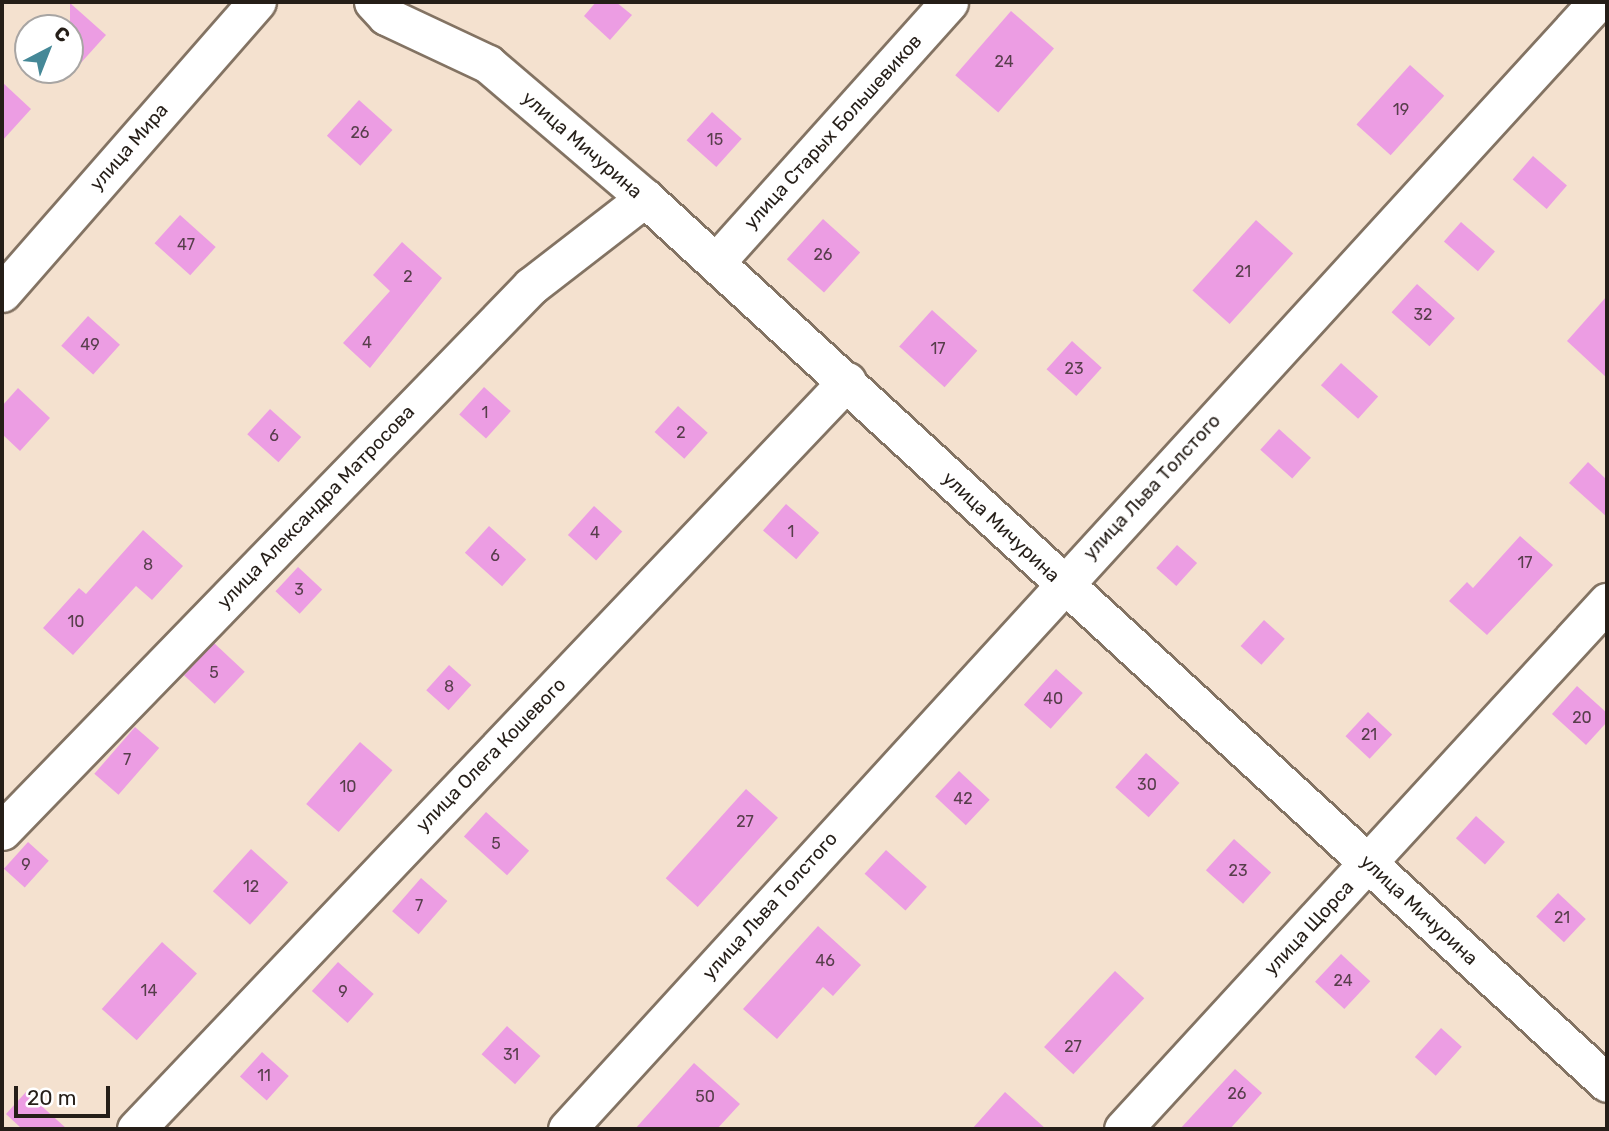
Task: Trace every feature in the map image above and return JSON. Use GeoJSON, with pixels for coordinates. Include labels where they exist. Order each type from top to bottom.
{"type":"FeatureCollection","features":[{"type":"Feature","properties":{"kind":"street","name":"улица Мира"},"geometry":{"type":"LineString","coordinates":[[2,293],[257,2]]}},
{"type":"Feature","properties":{"kind":"street","name":"улица Мичурина"},"geometry":{"type":"LineString","coordinates":[[373,2],[386,16],[488,64],[645,198],[847,382],[1062,585],[1607,1083]]}},
{"type":"Feature","properties":{"kind":"street","name":"улица Старых Большевиков"},"geometry":{"type":"LineString","coordinates":[[716,261],[949,2]]}},
{"type":"Feature","properties":{"kind":"street","name":"улица Льва Толстого"},"geometry":{"type":"LineString","coordinates":[[567,1129],[1597,2]]}},
{"type":"Feature","properties":{"kind":"street","name":"улица Александра Матросова"},"geometry":{"type":"LineString","coordinates":[[2,831],[531,286],[645,198]]}},
{"type":"Feature","properties":{"kind":"street","name":"улица Олега Кошевого"},"geometry":{"type":"LineString","coordinates":[[136,1129],[847,382]]}},
{"type":"Feature","properties":{"kind":"street","name":"улица Щорса"},"geometry":{"type":"LineString","coordinates":[[1123,1129],[1369,864],[1607,601]]}},
{"type":"Feature","properties":{"kind":"building"},"geometry":{"type":"Polygon","coordinates":[[[596,2],[616,2],[632,15],[610,40],[584,16],[596,2]]]}},
{"type":"Feature","properties":{"kind":"building"},"geometry":{"type":"Polygon","coordinates":[[[70,3],[82,14],[70,14],[70,3]]]}},
{"type":"Feature","properties":{"kind":"building"},"geometry":{"type":"Polygon","coordinates":[[[1011,11],[1054,48],[998,113],[955,75],[1011,11]]]}},
{"type":"Feature","properties":{"kind":"building"},"geometry":{"type":"Polygon","coordinates":[[[84,15],[106,35],[84,59],[84,15]]]}},
{"type":"Feature","properties":{"kind":"building"},"geometry":{"type":"Polygon","coordinates":[[[1410,65],[1444,96],[1391,155],[1356,124],[1410,65]]]}},
{"type":"Feature","properties":{"kind":"building"},"geometry":{"type":"Polygon","coordinates":[[[2,82],[31,109],[2,141],[2,82]]]}},
{"type":"Feature","properties":{"kind":"building"},"geometry":{"type":"Polygon","coordinates":[[[359,100],[392,130],[360,166],[327,136],[359,100]]]}},
{"type":"Feature","properties":{"kind":"building"},"geometry":{"type":"Polygon","coordinates":[[[712,112],[742,139],[716,167],[687,140],[712,112]]]}},
{"type":"Feature","properties":{"kind":"building"},"geometry":{"type":"Polygon","coordinates":[[[1533,156],[1567,186],[1547,209],[1513,179],[1533,156]]]}},
{"type":"Feature","properties":{"kind":"building"},"geometry":{"type":"Polygon","coordinates":[[[180,215],[216,247],[190,275],[155,243],[180,215]]]}},
{"type":"Feature","properties":{"kind":"building"},"geometry":{"type":"Polygon","coordinates":[[[823,219],[860,252],[824,293],[787,259],[823,219]]]}},
{"type":"Feature","properties":{"kind":"building"},"geometry":{"type":"Polygon","coordinates":[[[1256,220],[1293,253],[1230,324],[1192,291],[1256,220]]]}},
{"type":"Feature","properties":{"kind":"building"},"geometry":{"type":"Polygon","coordinates":[[[1461,222],[1495,252],[1478,271],[1444,242],[1461,222]]]}},
{"type":"Feature","properties":{"kind":"building"},"geometry":{"type":"Polygon","coordinates":[[[402,242],[442,278],[370,368],[343,343],[390,291],[373,275],[402,242]]]}},
{"type":"Feature","properties":{"kind":"building"},"geometry":{"type":"Polygon","coordinates":[[[1417,284],[1455,318],[1429,346],[1392,312],[1417,284]]]}},
{"type":"Feature","properties":{"kind":"building"},"geometry":{"type":"Polygon","coordinates":[[[1607,296],[1607,378],[1567,341],[1607,296]]]}},
{"type":"Feature","properties":{"kind":"building"},"geometry":{"type":"Polygon","coordinates":[[[932,310],[977,351],[945,387],[899,346],[932,310]]]}},
{"type":"Feature","properties":{"kind":"building"},"geometry":{"type":"Polygon","coordinates":[[[88,316],[120,345],[93,374],[61,346],[88,316]]]}},
{"type":"Feature","properties":{"kind":"building"},"geometry":{"type":"Polygon","coordinates":[[[1072,341],[1102,368],[1076,396],[1047,369],[1072,341]]]}},
{"type":"Feature","properties":{"kind":"building"},"geometry":{"type":"Polygon","coordinates":[[[1341,363],[1378,396],[1358,419],[1321,385],[1341,363]]]}},
{"type":"Feature","properties":{"kind":"building"},"geometry":{"type":"Polygon","coordinates":[[[484,387],[511,411],[486,439],[459,414],[484,387]]]}},
{"type":"Feature","properties":{"kind":"building"},"geometry":{"type":"Polygon","coordinates":[[[18,388],[50,418],[20,451],[2,434],[2,406],[18,388]]]}},
{"type":"Feature","properties":{"kind":"building"},"geometry":{"type":"Polygon","coordinates":[[[678,406],[708,433],[684,459],[655,432],[678,406]]]}},
{"type":"Feature","properties":{"kind":"building"},"geometry":{"type":"Polygon","coordinates":[[[270,409],[301,437],[278,462],[247,434],[270,409]]]}},
{"type":"Feature","properties":{"kind":"building"},"geometry":{"type":"Polygon","coordinates":[[[1279,429],[1311,458],[1292,479],[1260,450],[1279,429]]]}},
{"type":"Feature","properties":{"kind":"building"},"geometry":{"type":"Polygon","coordinates":[[[1588,462],[1607,480],[1607,517],[1569,483],[1588,462]]]}},
{"type":"Feature","properties":{"kind":"building"},"geometry":{"type":"Polygon","coordinates":[[[786,504],[819,533],[796,559],[763,530],[786,504]]]}},
{"type":"Feature","properties":{"kind":"building"},"geometry":{"type":"Polygon","coordinates":[[[594,506],[622,531],[596,560],[568,535],[594,506]]]}},
{"type":"Feature","properties":{"kind":"building"},"geometry":{"type":"Polygon","coordinates":[[[489,526],[526,559],[502,586],[465,553],[489,526]]]}},
{"type":"Feature","properties":{"kind":"building"},"geometry":{"type":"Polygon","coordinates":[[[143,530],[183,566],[152,600],[136,586],[73,655],[43,628],[79,588],[86,594],[143,530]]]}},
{"type":"Feature","properties":{"kind":"building"},"geometry":{"type":"Polygon","coordinates":[[[1520,536],[1553,565],[1487,635],[1449,601],[1467,582],[1473,588],[1520,536]]]}},
{"type":"Feature","properties":{"kind":"building"},"geometry":{"type":"Polygon","coordinates":[[[1177,545],[1197,563],[1176,586],[1156,568],[1177,545]]]}},
{"type":"Feature","properties":{"kind":"building"},"geometry":{"type":"Polygon","coordinates":[[[298,567],[322,590],[300,614],[275,591],[298,567]]]}},
{"type":"Feature","properties":{"kind":"building"},"geometry":{"type":"Polygon","coordinates":[[[1264,620],[1285,639],[1261,665],[1241,646],[1264,620]]]}},
{"type":"Feature","properties":{"kind":"building"},"geometry":{"type":"Polygon","coordinates":[[[214,643],[245,672],[215,704],[184,675],[214,643]]]}},
{"type":"Feature","properties":{"kind":"building"},"geometry":{"type":"Polygon","coordinates":[[[449,665],[471,685],[449,710],[426,690],[449,665]]]}},
{"type":"Feature","properties":{"kind":"building"},"geometry":{"type":"Polygon","coordinates":[[[1056,669],[1083,693],[1051,729],[1024,705],[1056,669]]]}},
{"type":"Feature","properties":{"kind":"building"},"geometry":{"type":"Polygon","coordinates":[[[1577,686],[1607,713],[1607,722],[1586,745],[1552,714],[1577,686]]]}},
{"type":"Feature","properties":{"kind":"building"},"geometry":{"type":"Polygon","coordinates":[[[1368,712],[1392,735],[1370,759],[1345,736],[1368,712]]]}},
{"type":"Feature","properties":{"kind":"building"},"geometry":{"type":"Polygon","coordinates":[[[135,727],[159,748],[118,795],[94,774],[135,727]]]}},
{"type":"Feature","properties":{"kind":"building"},"geometry":{"type":"Polygon","coordinates":[[[360,742],[392,770],[339,832],[306,804],[360,742]]]}},
{"type":"Feature","properties":{"kind":"building"},"geometry":{"type":"Polygon","coordinates":[[[1146,753],[1179,783],[1149,817],[1115,787],[1146,753]]]}},
{"type":"Feature","properties":{"kind":"building"},"geometry":{"type":"Polygon","coordinates":[[[959,771],[990,800],[966,825],[935,797],[959,771]]]}},
{"type":"Feature","properties":{"kind":"building"},"geometry":{"type":"Polygon","coordinates":[[[746,789],[778,818],[698,907],[666,878],[746,789]]]}},
{"type":"Feature","properties":{"kind":"building"},"geometry":{"type":"Polygon","coordinates":[[[486,812],[529,851],[507,875],[464,837],[486,812]]]}},
{"type":"Feature","properties":{"kind":"building"},"geometry":{"type":"Polygon","coordinates":[[[1476,816],[1505,842],[1485,864],[1456,838],[1476,816]]]}},
{"type":"Feature","properties":{"kind":"building"},"geometry":{"type":"Polygon","coordinates":[[[1234,839],[1271,872],[1243,904],[1206,870],[1234,839]]]}},
{"type":"Feature","properties":{"kind":"building"},"geometry":{"type":"Polygon","coordinates":[[[28,842],[49,861],[25,887],[4,869],[28,842]]]}},
{"type":"Feature","properties":{"kind":"building"},"geometry":{"type":"Polygon","coordinates":[[[251,849],[288,882],[250,925],[213,891],[251,849]]]}},
{"type":"Feature","properties":{"kind":"building"},"geometry":{"type":"Polygon","coordinates":[[[886,850],[927,887],[905,911],[865,874],[886,850]]]}},
{"type":"Feature","properties":{"kind":"building"},"geometry":{"type":"Polygon","coordinates":[[[421,878],[447,901],[419,934],[392,911],[421,878]]]}},
{"type":"Feature","properties":{"kind":"building"},"geometry":{"type":"Polygon","coordinates":[[[1558,893],[1586,919],[1564,942],[1536,916],[1558,893]]]}},
{"type":"Feature","properties":{"kind":"building"},"geometry":{"type":"Polygon","coordinates":[[[818,926],[861,965],[833,996],[823,987],[777,1039],[743,1009],[818,926]]]}},
{"type":"Feature","properties":{"kind":"building"},"geometry":{"type":"Polygon","coordinates":[[[162,942],[197,973],[137,1040],[102,1009],[162,942]]]}},
{"type":"Feature","properties":{"kind":"building"},"geometry":{"type":"Polygon","coordinates":[[[1341,954],[1370,981],[1344,1009],[1315,982],[1341,954]]]}},
{"type":"Feature","properties":{"kind":"building"},"geometry":{"type":"Polygon","coordinates":[[[338,962],[374,994],[348,1023],[312,991],[338,962]]]}},
{"type":"Feature","properties":{"kind":"building"},"geometry":{"type":"Polygon","coordinates":[[[1115,971],[1144,998],[1073,1074],[1044,1047],[1115,971]]]}},
{"type":"Feature","properties":{"kind":"building"},"geometry":{"type":"Polygon","coordinates":[[[507,1026],[540,1056],[515,1084],[482,1054],[507,1026]]]}},
{"type":"Feature","properties":{"kind":"building"},"geometry":{"type":"Polygon","coordinates":[[[1441,1028],[1462,1047],[1436,1076],[1415,1057],[1441,1028]]]}},
{"type":"Feature","properties":{"kind":"building"},"geometry":{"type":"Polygon","coordinates":[[[262,1052],[289,1076],[267,1101],[240,1077],[262,1052]]]}},
{"type":"Feature","properties":{"kind":"building"},"geometry":{"type":"Polygon","coordinates":[[[694,1063],[740,1104],[717,1129],[635,1129],[694,1063]]]}},
{"type":"Feature","properties":{"kind":"building"},"geometry":{"type":"Polygon","coordinates":[[[1235,1069],[1262,1093],[1230,1129],[1180,1129],[1235,1069]]]}},
{"type":"Feature","properties":{"kind":"building"},"geometry":{"type":"Polygon","coordinates":[[[26,1092],[67,1129],[22,1129],[6,1114],[26,1092]]]}},
{"type":"Feature","properties":{"kind":"building"},"geometry":{"type":"Polygon","coordinates":[[[1005,1092],[1046,1129],[972,1129],[1005,1092]]]}}]}
